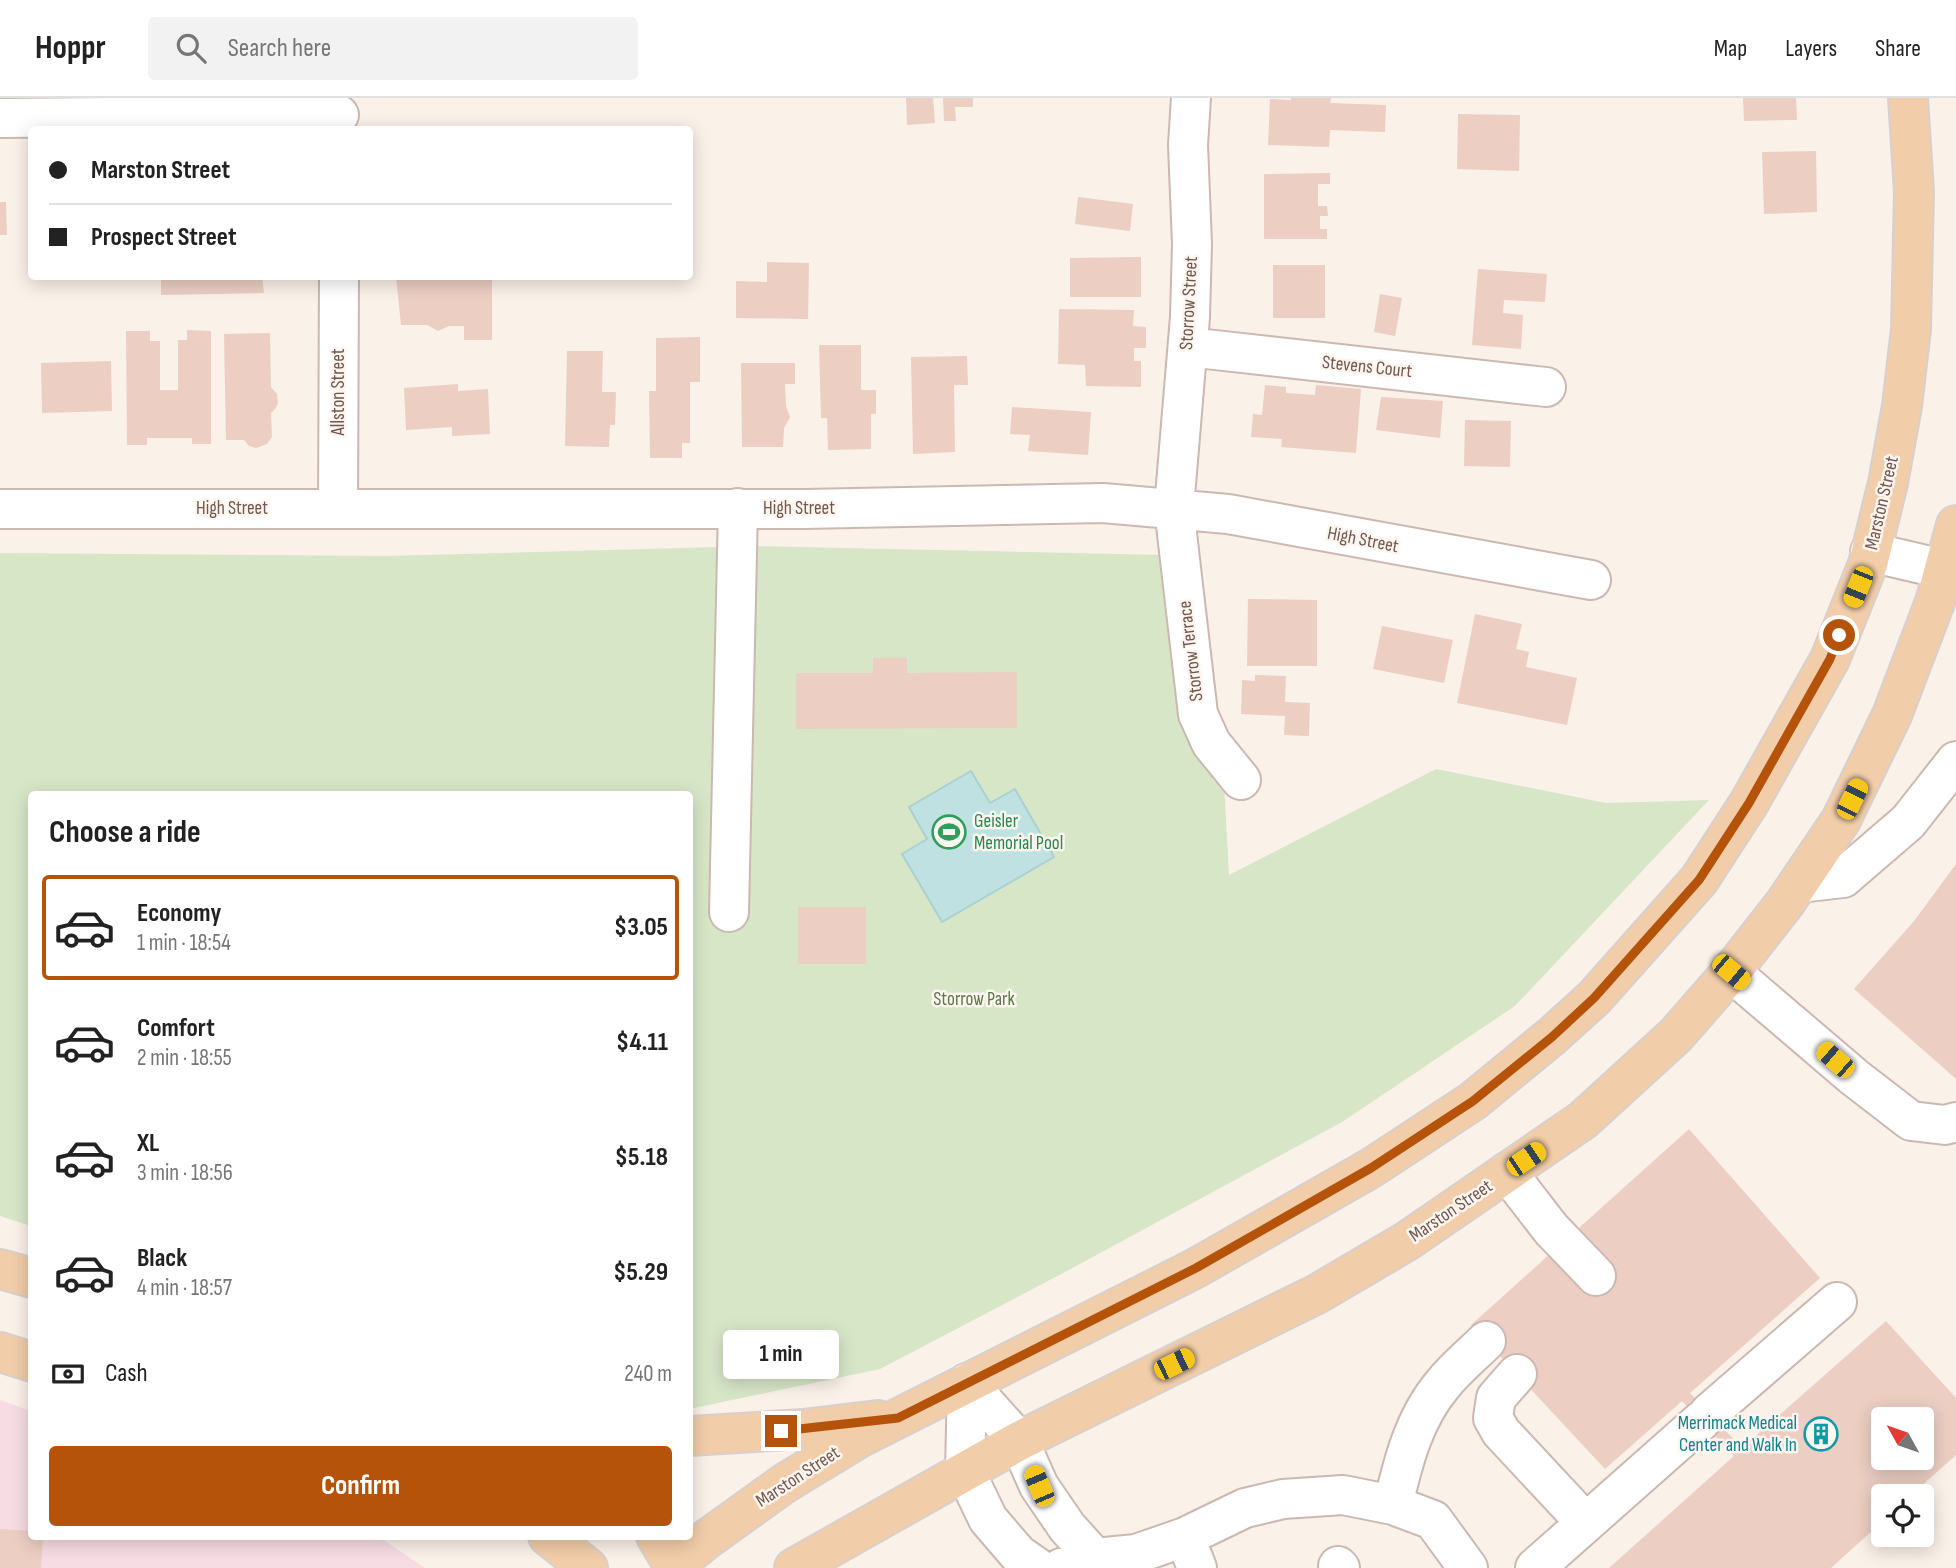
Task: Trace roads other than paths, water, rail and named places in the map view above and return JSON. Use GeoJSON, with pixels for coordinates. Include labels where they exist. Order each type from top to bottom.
{"type":"FeatureCollection","features":[{"type":"Feature","properties":{"kind":"main road","name":"Marston Street"},"geometry":{"type":"LineString","coordinates":[[669,1559],[859,1438],[1196,1268],[1371,1168],[1473,1101],[1552,1037],[1594,998],[1699,880],[1749,803],[1830,659],[1870,552],[1888,483],[1900,419],[1911,329],[1914,192],[1908,98]]}},
{"type":"Feature","properties":{"kind":"main road","name":"Marston Street"},"geometry":{"type":"LineString","coordinates":[[794,1568],[1019,1441],[1317,1294],[1407,1241],[1583,1120],[1676,1035],[1731,972],[1799,883],[1842,820],[1892,715],[1935,602],[1950,571],[1956,525]]}},
{"type":"Feature","properties":{"kind":"main road"},"geometry":{"type":"LineString","coordinates":[[0,1269],[28,1277]]}},
{"type":"Feature","properties":{"kind":"main road"},"geometry":{"type":"LineString","coordinates":[[0,1352],[28,1361]]}},
{"type":"Feature","properties":{"kind":"main road"},"geometry":{"type":"LineString","coordinates":[[693,1436],[803,1429],[898,1418]]}},
{"type":"Feature","properties":{"kind":"main road"},"geometry":{"type":"LineString","coordinates":[[553,1540],[588,1568]]}},
{"type":"Feature","properties":{"kind":"street","name":"Storrow Street"},"geometry":{"type":"LineString","coordinates":[[1174,508],[1188,347],[1192,244],[1188,145],[1191,98]]}},
{"type":"Feature","properties":{"kind":"street"},"geometry":{"type":"LineString","coordinates":[[0,118],[339,114]]}},
{"type":"Feature","properties":{"kind":"street","name":"Allston Street"},"geometry":{"type":"LineString","coordinates":[[338,507],[339,280]]}},
{"type":"Feature","properties":{"kind":"street","name":"Stevens Court"},"geometry":{"type":"LineString","coordinates":[[1188,347],[1546,387]]}},
{"type":"Feature","properties":{"kind":"street","name":"High Street"},"geometry":{"type":"LineString","coordinates":[[0,509],[891,508],[1103,503],[1228,514],[1591,580]]}},
{"type":"Feature","properties":{"kind":"street"},"geometry":{"type":"LineString","coordinates":[[729,912],[738,508]]}},
{"type":"Feature","properties":{"kind":"street","name":"Storrow Terrace"},"geometry":{"type":"LineString","coordinates":[[1174,508],[1198,714],[1211,743],[1241,780]]}},
{"type":"Feature","properties":{"kind":"street"},"geometry":{"type":"LineString","coordinates":[[1870,552],[1950,571]]}},
{"type":"Feature","properties":{"kind":"street"},"geometry":{"type":"LineString","coordinates":[[1799,883],[1843,878],[1908,822],[1956,761]]}},
{"type":"Feature","properties":{"kind":"street"},"geometry":{"type":"LineString","coordinates":[[1731,972],[1854,1077],[1911,1121],[1945,1125],[1956,1122]]}},
{"type":"Feature","properties":{"kind":"street"},"geometry":{"type":"LineString","coordinates":[[1507,1172],[1551,1229],[1596,1276]]}},
{"type":"Feature","properties":{"kind":"street"},"geometry":{"type":"LineString","coordinates":[[1535,1568],[1837,1302]]}},
{"type":"Feature","properties":{"kind":"street"},"geometry":{"type":"LineString","coordinates":[[1393,1505],[1405,1455],[1425,1409],[1443,1383],[1486,1341]]}},
{"type":"Feature","properties":{"kind":"street"},"geometry":{"type":"LineString","coordinates":[[1517,1374],[1496,1398],[1493,1418],[1501,1432],[1585,1522]]}},
{"type":"Feature","properties":{"kind":"street"},"geometry":{"type":"LineString","coordinates":[[967,1383],[1019,1441],[1039,1486],[1067,1527],[1078,1563],[1136,1554],[1191,1553],[1245,1508],[1283,1499],[1343,1495],[1393,1505],[1433,1520],[1468,1568]]}},
{"type":"Feature","properties":{"kind":"street"},"geometry":{"type":"LineString","coordinates":[[967,1383],[965,1471],[988,1520],[1018,1554],[1038,1568]]}},
{"type":"Feature","properties":{"kind":"water"},"geometry":{"type":"Polygon","coordinates":[[[971,771],[990,803],[1015,789],[1054,857],[942,922],[902,854],[927,839],[909,807],[971,771]]]}},
{"type":"Feature","properties":{"kind":"place","name":"Geisler Memorial Pool"},"geometry":{"type":"Point","coordinates":[949,832]}},
{"type":"Feature","properties":{"kind":"place","name":"Merrimack Medical Center and Walk In"},"geometry":{"type":"Point","coordinates":[1821,1434]}},
{"type":"Feature","properties":{"kind":"park label","name":"Storrow Park"},"geometry":{"type":"Point","coordinates":[974,999]}}]}
